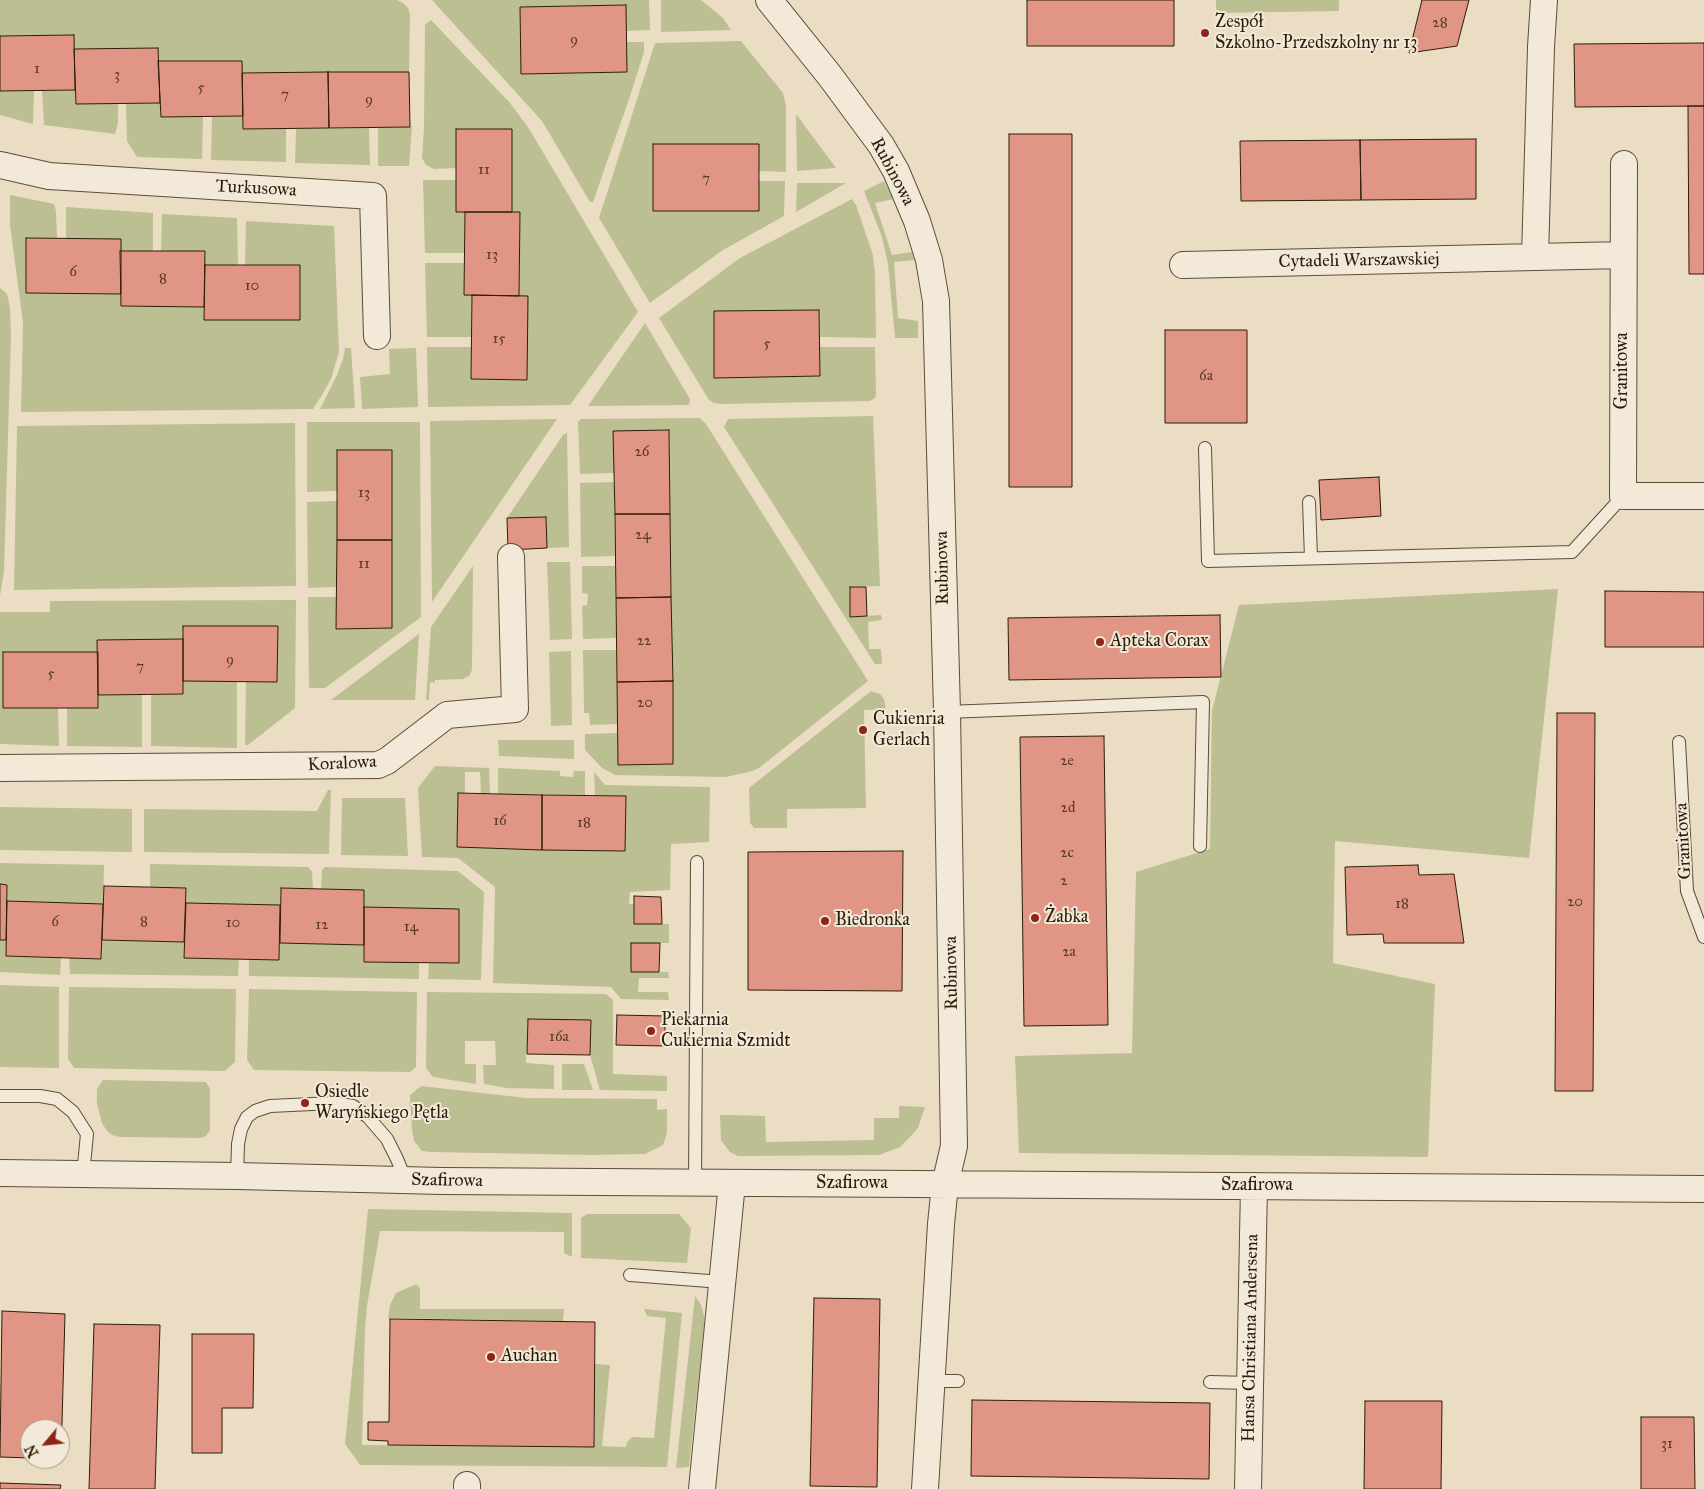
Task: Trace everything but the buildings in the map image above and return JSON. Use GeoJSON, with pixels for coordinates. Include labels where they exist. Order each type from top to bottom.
{"type":"FeatureCollection","features":[{"type":"Feature","properties":{"kind":"street","name":"Rubinowa"},"geometry":{"type":"LineString","coordinates":[[769,0],[830,76],[881,145],[896,170],[917,221],[929,260],[936,301],[947,712],[954,1146],[945,1184],[925,1489]]}},
{"type":"Feature","properties":{"kind":"street"},"geometry":{"type":"LineString","coordinates":[[1535,257],[1544,0]]}},
{"type":"Feature","properties":{"kind":"street","name":"Granitowa"},"geometry":{"type":"LineString","coordinates":[[1623,496],[1624,164]]}},
{"type":"Feature","properties":{"kind":"street","name":"Turkusowa"},"geometry":{"type":"LineString","coordinates":[[0,165],[49,176],[373,196],[377,336]]}},
{"type":"Feature","properties":{"kind":"street","name":"Cytadeli Warszawskiej"},"geometry":{"type":"LineString","coordinates":[[1183,265],[1623,255]]}},
{"type":"Feature","properties":{"kind":"street"},"geometry":{"type":"LineString","coordinates":[[1623,496],[1704,496]]}},
{"type":"Feature","properties":{"kind":"street","name":"Koralowa"},"geometry":{"type":"LineString","coordinates":[[0,768],[378,765],[388,761],[447,716],[515,710],[511,557]]}},
{"type":"Feature","properties":{"kind":"street","name":"Szafirowa"},"geometry":{"type":"LineString","coordinates":[[0,1174],[238,1176],[406,1181],[1704,1189]]}},
{"type":"Feature","properties":{"kind":"street"},"geometry":{"type":"LineString","coordinates":[[702,1489],[732,1183]]}},
{"type":"Feature","properties":{"kind":"street","name":"Hansa Christiana Andersena"},"geometry":{"type":"LineString","coordinates":[[1248,1489],[1254,1186]]}},
{"type":"Feature","properties":{"kind":"lane"},"geometry":{"type":"LineString","coordinates":[[1205,448],[1208,561],[1572,552],[1623,496]]}},
{"type":"Feature","properties":{"kind":"lane"},"geometry":{"type":"LineString","coordinates":[[1309,502],[1311,558]]}},
{"type":"Feature","properties":{"kind":"lane"},"geometry":{"type":"LineString","coordinates":[[947,712],[1203,702],[1200,846]]}},
{"type":"Feature","properties":{"kind":"lane","name":"Granitowa"},"geometry":{"type":"LineString","coordinates":[[1679,742],[1687,891],[1704,937]]}},
{"type":"Feature","properties":{"kind":"lane"},"geometry":{"type":"LineString","coordinates":[[695,1183],[697,862]]}},
{"type":"Feature","properties":{"kind":"lane"},"geometry":{"type":"LineString","coordinates":[[0,1096],[40,1096],[57,1099],[73,1112],[87,1134],[84,1175]]}},
{"type":"Feature","properties":{"kind":"lane"},"geometry":{"type":"LineString","coordinates":[[238,1176],[238,1144],[241,1129],[247,1117],[255,1111],[270,1106],[333,1103],[353,1106],[368,1117],[387,1139],[406,1181]]}},
{"type":"Feature","properties":{"kind":"lane"},"geometry":{"type":"LineString","coordinates":[[630,1275],[722,1282]]}},
{"type":"Feature","properties":{"kind":"lane"},"geometry":{"type":"LineString","coordinates":[[932,1381],[958,1380]]}},
{"type":"Feature","properties":{"kind":"lane"},"geometry":{"type":"LineString","coordinates":[[1210,1382],[1250,1383]]}},
{"type":"Feature","properties":{"kind":"green space"},"geometry":{"type":"Polygon","coordinates":[[[0,0],[397,0],[408,8],[410,14],[409,72],[242,73],[242,61],[158,61],[158,48],[74,49],[73,35],[0,36],[0,0]]]}},
{"type":"Feature","properties":{"kind":"green space"},"geometry":{"type":"Polygon","coordinates":[[[432,0],[649,0],[650,30],[626,31],[626,5],[520,7],[522,74],[626,72],[626,42],[644,42],[644,52],[630,96],[593,202],[590,202],[542,121],[432,0]]]}},
{"type":"Feature","properties":{"kind":"green space"},"geometry":{"type":"Polygon","coordinates":[[[661,0],[701,0],[723,18],[731,30],[661,32],[661,0]]]}},
{"type":"Feature","properties":{"kind":"green space"},"geometry":{"type":"Polygon","coordinates":[[[1216,0],[1339,0],[1339,11],[1216,13],[1216,0]]]}},
{"type":"Feature","properties":{"kind":"green space"},"geometry":{"type":"Polygon","coordinates":[[[431,20],[510,103],[528,127],[638,312],[570,405],[428,407],[427,347],[471,347],[471,379],[527,380],[519,296],[520,212],[512,212],[512,129],[456,129],[456,168],[434,169],[426,165],[422,158],[425,25],[431,20]]]}},
{"type":"Feature","properties":{"kind":"green space"},"geometry":{"type":"Polygon","coordinates":[[[741,41],[783,93],[786,106],[786,172],[759,171],[759,145],[653,144],[653,211],[759,211],[759,181],[785,181],[784,216],[723,250],[650,303],[599,218],[655,43],[741,41]]]}},
{"type":"Feature","properties":{"kind":"green space"},"geometry":{"type":"Polygon","coordinates":[[[75,90],[76,104],[118,103],[118,123],[115,134],[44,125],[42,91],[75,90]]]}},
{"type":"Feature","properties":{"kind":"green space"},"geometry":{"type":"Polygon","coordinates":[[[0,91],[34,91],[33,124],[0,115],[0,91]]]}},
{"type":"Feature","properties":{"kind":"green space"},"geometry":{"type":"Polygon","coordinates":[[[160,103],[161,117],[203,117],[202,159],[137,157],[127,141],[126,104],[160,103]]]}},
{"type":"Feature","properties":{"kind":"green space"},"geometry":{"type":"Polygon","coordinates":[[[796,114],[836,168],[797,171],[796,114]]]}},
{"type":"Feature","properties":{"kind":"green space"},"geometry":{"type":"Polygon","coordinates":[[[243,116],[286,128],[286,162],[211,160],[212,117],[243,116]]]}},
{"type":"Feature","properties":{"kind":"green space"},"geometry":{"type":"Polygon","coordinates":[[[412,127],[409,166],[378,166],[378,128],[412,127]]]}},
{"type":"Feature","properties":{"kind":"green space"},"geometry":{"type":"Polygon","coordinates":[[[369,128],[370,165],[295,163],[296,129],[369,128]]]}},
{"type":"Feature","properties":{"kind":"green space"},"geometry":{"type":"Polygon","coordinates":[[[423,180],[456,180],[456,212],[465,212],[464,253],[425,253],[423,180]]]}},
{"type":"Feature","properties":{"kind":"green space"},"geometry":{"type":"Polygon","coordinates":[[[884,181],[893,199],[875,203],[892,255],[912,252],[914,260],[894,262],[898,318],[918,321],[918,338],[895,338],[888,264],[882,237],[864,191],[884,181]]]}},
{"type":"Feature","properties":{"kind":"green space"},"geometry":{"type":"Polygon","coordinates":[[[797,183],[846,183],[796,212],[797,183]]]}},
{"type":"Feature","properties":{"kind":"green space"},"geometry":{"type":"Polygon","coordinates":[[[10,195],[54,204],[56,211],[57,238],[26,238],[26,293],[121,294],[122,306],[204,307],[205,320],[300,320],[300,265],[245,265],[246,221],[334,226],[339,352],[331,379],[313,409],[21,412],[23,323],[10,225],[10,195]]]}},
{"type":"Feature","properties":{"kind":"green space"},"geometry":{"type":"Polygon","coordinates":[[[852,199],[856,205],[873,255],[876,338],[820,337],[819,310],[714,311],[714,378],[819,376],[819,347],[875,347],[875,398],[870,401],[721,404],[709,400],[659,318],[740,258],[852,199]]]}},
{"type":"Feature","properties":{"kind":"green space"},"geometry":{"type":"Polygon","coordinates":[[[66,207],[153,213],[153,251],[120,251],[120,239],[66,238],[66,207]]]}},
{"type":"Feature","properties":{"kind":"green space"},"geometry":{"type":"Polygon","coordinates":[[[162,214],[237,218],[238,265],[205,265],[205,251],[161,251],[162,214]]]}},
{"type":"Feature","properties":{"kind":"green space"},"geometry":{"type":"Polygon","coordinates":[[[425,263],[464,263],[464,295],[472,295],[471,337],[427,337],[425,263]]]}},
{"type":"Feature","properties":{"kind":"green space"},"geometry":{"type":"Polygon","coordinates":[[[0,288],[7,294],[10,308],[11,336],[4,571],[0,596],[0,288]]]}},
{"type":"Feature","properties":{"kind":"green space"},"geometry":{"type":"Polygon","coordinates":[[[645,323],[690,399],[689,405],[588,406],[645,323]]]}},
{"type":"Feature","properties":{"kind":"green space"},"geometry":{"type":"Polygon","coordinates":[[[345,348],[351,348],[355,408],[320,409],[337,375],[345,348]]]}},
{"type":"Feature","properties":{"kind":"green space"},"geometry":{"type":"Polygon","coordinates":[[[416,348],[418,407],[362,409],[360,377],[390,374],[389,349],[416,348]]]}},
{"type":"Feature","properties":{"kind":"green space"},"geometry":{"type":"Polygon","coordinates":[[[873,416],[880,586],[850,587],[851,617],[881,615],[882,620],[868,622],[869,649],[881,649],[882,664],[875,664],[724,427],[728,419],[873,416]]]}},
{"type":"Feature","properties":{"kind":"green space"},"geometry":{"type":"Polygon","coordinates":[[[700,418],[706,424],[868,681],[759,768],[749,772],[725,777],[615,775],[602,768],[585,750],[585,734],[618,733],[618,765],[673,764],[669,431],[614,473],[580,474],[578,422],[581,419],[700,418]]]}},
{"type":"Feature","properties":{"kind":"green space"},"geometry":{"type":"Polygon","coordinates":[[[557,419],[432,602],[430,421],[557,419]]]}},
{"type":"Feature","properties":{"kind":"green space"},"geometry":{"type":"Polygon","coordinates":[[[307,422],[420,422],[421,617],[325,688],[309,688],[308,597],[336,597],[337,629],[392,628],[392,450],[337,450],[337,491],[307,492],[307,422]]]}},
{"type":"Feature","properties":{"kind":"green space"},"geometry":{"type":"Polygon","coordinates":[[[295,423],[296,586],[14,590],[17,426],[295,423]]]}},
{"type":"Feature","properties":{"kind":"green space"},"geometry":{"type":"Polygon","coordinates":[[[567,433],[569,547],[547,548],[546,517],[507,518],[563,435],[567,433]]]}},
{"type":"Feature","properties":{"kind":"green space"},"geometry":{"type":"Polygon","coordinates":[[[614,482],[615,556],[581,557],[580,483],[614,482]]]}},
{"type":"Feature","properties":{"kind":"green space"},"geometry":{"type":"Polygon","coordinates":[[[337,501],[337,587],[308,588],[307,502],[337,501]]]}},
{"type":"Feature","properties":{"kind":"green space"},"geometry":{"type":"Polygon","coordinates":[[[547,562],[570,562],[572,639],[550,640],[547,562]]]}},
{"type":"Feature","properties":{"kind":"green space"},"geometry":{"type":"Polygon","coordinates":[[[473,566],[472,670],[469,676],[463,679],[435,680],[435,683],[430,682],[429,700],[426,700],[431,627],[473,566]]]}},
{"type":"Feature","properties":{"kind":"green space"},"geometry":{"type":"Polygon","coordinates":[[[582,566],[615,566],[616,638],[583,639],[582,606],[587,605],[588,594],[582,593],[582,566]]]}},
{"type":"Feature","properties":{"kind":"green space"},"geometry":{"type":"Polygon","coordinates":[[[1558,589],[1529,858],[1335,841],[1333,963],[1435,984],[1428,1157],[1019,1153],[1015,1056],[1132,1053],[1136,872],[1210,849],[1212,711],[1239,605],[1558,589]]]}},
{"type":"Feature","properties":{"kind":"green space"},"geometry":{"type":"Polygon","coordinates":[[[296,600],[295,708],[248,745],[245,745],[246,681],[277,681],[278,627],[183,627],[183,639],[98,652],[3,652],[58,708],[59,746],[0,744],[0,612],[50,612],[50,601],[296,600]]]}},
{"type":"Feature","properties":{"kind":"green space"},"geometry":{"type":"Polygon","coordinates":[[[419,634],[415,700],[331,700],[419,634]]]}},
{"type":"Feature","properties":{"kind":"green space"},"geometry":{"type":"Polygon","coordinates":[[[583,650],[616,650],[618,724],[590,725],[589,713],[584,713],[583,650]]]}},
{"type":"Feature","properties":{"kind":"green space"},"geometry":{"type":"Polygon","coordinates":[[[571,651],[572,725],[551,726],[549,652],[571,651]]]}},
{"type":"Feature","properties":{"kind":"green space"},"geometry":{"type":"Polygon","coordinates":[[[183,681],[237,681],[237,748],[151,746],[151,695],[183,694],[183,681]]]}},
{"type":"Feature","properties":{"kind":"green space"},"geometry":{"type":"Polygon","coordinates":[[[871,691],[880,694],[884,699],[886,709],[864,710],[866,808],[787,809],[787,828],[754,828],[750,823],[749,788],[871,691]]]}},
{"type":"Feature","properties":{"kind":"green space"},"geometry":{"type":"Polygon","coordinates":[[[98,695],[142,695],[142,747],[67,746],[67,708],[98,708],[98,695]]]}},
{"type":"Feature","properties":{"kind":"green space"},"geometry":{"type":"Polygon","coordinates":[[[498,740],[574,740],[574,759],[499,756],[498,740]]]}},
{"type":"Feature","properties":{"kind":"green space"},"geometry":{"type":"Polygon","coordinates":[[[435,766],[489,768],[490,793],[481,793],[480,772],[465,772],[465,793],[458,793],[458,847],[625,851],[626,796],[595,795],[594,772],[605,785],[710,787],[709,842],[671,844],[670,890],[630,892],[629,904],[634,904],[635,924],[669,924],[669,943],[631,943],[632,972],[668,972],[669,978],[639,978],[638,992],[668,992],[669,1000],[621,999],[611,987],[493,983],[495,887],[458,858],[422,857],[418,788],[435,766]]]}},
{"type":"Feature","properties":{"kind":"green space"},"geometry":{"type":"Polygon","coordinates":[[[498,768],[560,771],[560,776],[573,777],[574,771],[585,771],[585,795],[498,794],[498,768]]]}},
{"type":"Feature","properties":{"kind":"green space"},"geometry":{"type":"Polygon","coordinates":[[[328,790],[331,790],[329,854],[144,852],[144,809],[317,811],[328,790]]]}},
{"type":"Feature","properties":{"kind":"green space"},"geometry":{"type":"Polygon","coordinates":[[[342,798],[405,798],[408,856],[341,855],[342,798]]]}},
{"type":"Feature","properties":{"kind":"green space"},"geometry":{"type":"Polygon","coordinates":[[[0,807],[132,809],[132,852],[0,850],[0,807]]]}},
{"type":"Feature","properties":{"kind":"green space"},"geometry":{"type":"Polygon","coordinates":[[[0,863],[104,865],[103,904],[7,901],[7,885],[0,884],[0,863]]]}},
{"type":"Feature","properties":{"kind":"green space"},"geometry":{"type":"Polygon","coordinates":[[[150,864],[308,867],[312,872],[313,889],[281,888],[280,905],[186,903],[186,888],[150,887],[150,864]]]}},
{"type":"Feature","properties":{"kind":"green space"},"geometry":{"type":"Polygon","coordinates":[[[325,867],[458,871],[484,892],[481,980],[428,979],[429,963],[459,963],[459,909],[364,907],[364,890],[321,889],[322,870],[325,867]]]}},
{"type":"Feature","properties":{"kind":"green space"},"geometry":{"type":"Polygon","coordinates":[[[0,940],[6,940],[6,956],[61,957],[60,975],[0,972],[0,940]]]}},
{"type":"Feature","properties":{"kind":"green space"},"geometry":{"type":"Polygon","coordinates":[[[102,940],[184,942],[185,958],[239,959],[238,976],[70,974],[69,958],[101,958],[102,940]]]}},
{"type":"Feature","properties":{"kind":"green space"},"geometry":{"type":"Polygon","coordinates":[[[280,943],[364,945],[364,962],[419,963],[419,979],[249,976],[249,960],[279,960],[280,943]]]}},
{"type":"Feature","properties":{"kind":"green space"},"geometry":{"type":"Polygon","coordinates":[[[0,985],[59,987],[59,1068],[0,1067],[0,985]]]}},
{"type":"Feature","properties":{"kind":"green space"},"geometry":{"type":"Polygon","coordinates":[[[69,987],[236,989],[235,1062],[225,1071],[74,1068],[68,1059],[69,987]]]}},
{"type":"Feature","properties":{"kind":"green space"},"geometry":{"type":"Polygon","coordinates":[[[249,989],[417,992],[416,1067],[410,1072],[254,1070],[247,1060],[249,989]]]}},
{"type":"Feature","properties":{"kind":"green space"},"geometry":{"type":"Polygon","coordinates":[[[427,992],[606,994],[613,1000],[613,1074],[667,1076],[667,1091],[600,1090],[590,1055],[590,1020],[528,1020],[526,1063],[554,1065],[554,1089],[507,1088],[484,1084],[483,1065],[496,1065],[495,1041],[465,1041],[465,1064],[476,1064],[476,1084],[433,1077],[426,1068],[427,992]]]}},
{"type":"Feature","properties":{"kind":"green space"},"geometry":{"type":"Polygon","coordinates":[[[562,1064],[584,1064],[593,1090],[562,1090],[562,1064]]]}},
{"type":"Feature","properties":{"kind":"green space"},"geometry":{"type":"Polygon","coordinates":[[[103,1080],[206,1082],[210,1089],[210,1130],[206,1136],[200,1138],[120,1137],[112,1135],[102,1123],[97,1103],[97,1089],[103,1080]]]}},
{"type":"Feature","properties":{"kind":"green space"},"geometry":{"type":"Polygon","coordinates":[[[421,1086],[526,1098],[657,1099],[657,1110],[667,1109],[667,1133],[663,1145],[645,1154],[591,1155],[422,1151],[414,1141],[410,1095],[421,1086]]]}},
{"type":"Feature","properties":{"kind":"green space"},"geometry":{"type":"Polygon","coordinates":[[[899,1106],[925,1107],[918,1128],[910,1137],[900,1147],[879,1155],[738,1156],[730,1152],[721,1140],[720,1115],[765,1116],[766,1142],[874,1140],[874,1118],[899,1118],[899,1106]]]}},
{"type":"Feature","properties":{"kind":"green space"},"geometry":{"type":"Polygon","coordinates":[[[368,1209],[572,1213],[572,1257],[564,1253],[564,1232],[380,1231],[367,1306],[365,1329],[362,1445],[594,1447],[595,1364],[610,1365],[602,1446],[626,1447],[627,1442],[632,1437],[654,1438],[666,1318],[647,1316],[644,1309],[682,1313],[667,1467],[360,1465],[345,1444],[368,1209]]]}},
{"type":"Feature","properties":{"kind":"green space"},"geometry":{"type":"Polygon","coordinates":[[[587,1214],[679,1214],[691,1228],[687,1263],[581,1258],[581,1218],[587,1214]]]}},
{"type":"Feature","properties":{"kind":"green space"},"geometry":{"type":"Polygon","coordinates":[[[417,1285],[420,1289],[420,1309],[564,1309],[563,1321],[388,1318],[390,1305],[396,1293],[417,1285]]]}},
{"type":"Feature","properties":{"kind":"green space"},"geometry":{"type":"Polygon","coordinates":[[[695,1296],[701,1305],[705,1319],[689,1467],[676,1468],[695,1296]]]}},
{"type":"Feature","properties":{"kind":"place","name":"Zespół Szkolno-Przedszkolny nr 13"},"geometry":{"type":"Point","coordinates":[1205,33]}},
{"type":"Feature","properties":{"kind":"place","name":"Apteka Corax"},"geometry":{"type":"Point","coordinates":[1100,642]}},
{"type":"Feature","properties":{"kind":"place","name":"Cukienria Gerlach"},"geometry":{"type":"Point","coordinates":[863,730]}},
{"type":"Feature","properties":{"kind":"place","name":"Żabka"},"geometry":{"type":"Point","coordinates":[1035,918]}},
{"type":"Feature","properties":{"kind":"place","name":"Biedronka"},"geometry":{"type":"Point","coordinates":[825,921]}},
{"type":"Feature","properties":{"kind":"place","name":"Piekarnia Cukiernia Szmidt"},"geometry":{"type":"Point","coordinates":[651,1031]}},
{"type":"Feature","properties":{"kind":"place","name":"Osiedle Waryńskiego Pętla"},"geometry":{"type":"Point","coordinates":[305,1103]}},
{"type":"Feature","properties":{"kind":"place","name":"Auchan"},"geometry":{"type":"Point","coordinates":[491,1357]}}]}
